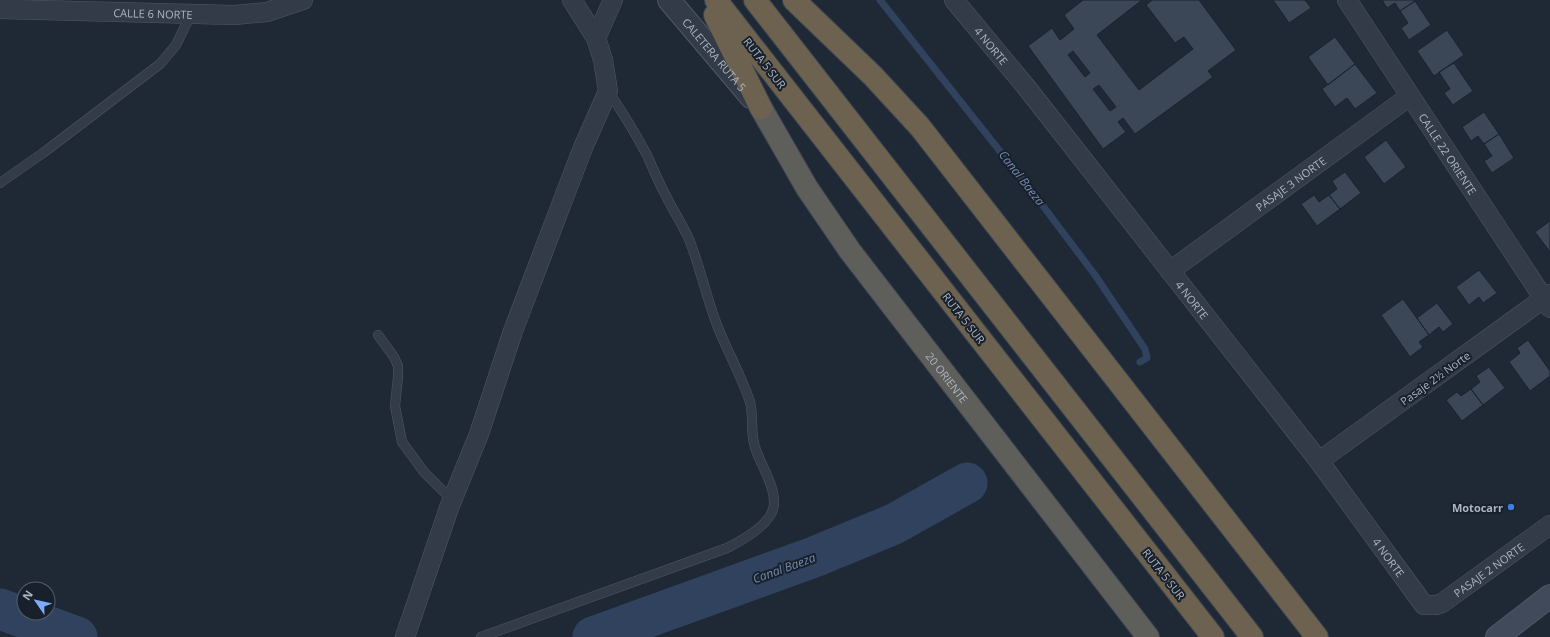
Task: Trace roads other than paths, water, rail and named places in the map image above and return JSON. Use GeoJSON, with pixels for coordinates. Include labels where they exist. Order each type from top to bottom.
{"type":"FeatureCollection","features":[{"type":"Feature","properties":{"kind":"highway"},"geometry":{"type":"LineString","coordinates":[[706,0],[732,48],[761,108]]}},
{"type":"Feature","properties":{"kind":"highway","name":"RUTA 5 SUR"},"geometry":{"type":"LineString","coordinates":[[716,0],[1213,637]]}},
{"type":"Feature","properties":{"kind":"highway"},"geometry":{"type":"LineString","coordinates":[[755,0],[1252,637]]}},
{"type":"Feature","properties":{"kind":"highway"},"geometry":{"type":"LineString","coordinates":[[794,0],[873,76],[925,133],[1318,637]]}},
{"type":"Feature","properties":{"kind":"highway","name":"20 ORIENTE"},"geometry":{"type":"LineString","coordinates":[[761,108],[807,188],[850,251],[1148,637]]}},
{"type":"Feature","properties":{"kind":"main road"},"geometry":{"type":"LineString","coordinates":[[1497,637],[1550,596]]}},
{"type":"Feature","properties":{"kind":"street","name":"CALLE 6 NORTE"},"geometry":{"type":"LineString","coordinates":[[0,9],[234,15],[267,12],[303,0]]}},
{"type":"Feature","properties":{"kind":"street"},"geometry":{"type":"LineString","coordinates":[[405,637],[452,500],[479,434],[513,331],[582,150],[608,91],[603,60],[596,38],[572,0]]}},
{"type":"Feature","properties":{"kind":"street"},"geometry":{"type":"LineString","coordinates":[[596,38],[613,0]]}},
{"type":"Feature","properties":{"kind":"street","name":"CALETERA RUTA 5"},"geometry":{"type":"LineString","coordinates":[[670,0],[761,108]]}},
{"type":"Feature","properties":{"kind":"street","name":"4 NORTE"},"geometry":{"type":"LineString","coordinates":[[954,0],[1027,88],[1319,461],[1424,605]]}},
{"type":"Feature","properties":{"kind":"street","name":"CALLE 22 ORIENTE"},"geometry":{"type":"LineString","coordinates":[[1347,0],[1548,300]]}},
{"type":"Feature","properties":{"kind":"street","name":"PASAJE 3 NORTE"},"geometry":{"type":"LineString","coordinates":[[1170,271],[1410,96]]}},
{"type":"Feature","properties":{"kind":"street","name":"Pasaje 2½ Norte"},"geometry":{"type":"LineString","coordinates":[[1319,461],[1548,300]]}},
{"type":"Feature","properties":{"kind":"street","name":"PASAJE 2 NORTE"},"geometry":{"type":"LineString","coordinates":[[1424,605],[1436,605],[1442,603],[1550,525]]}},
{"type":"Feature","properties":{"kind":"lane"},"geometry":{"type":"LineString","coordinates":[[0,183],[43,153],[160,64],[176,45],[191,14]]}},
{"type":"Feature","properties":{"kind":"lane"},"geometry":{"type":"LineString","coordinates":[[481,637],[727,548],[747,538],[759,527],[770,514],[774,504],[770,480],[760,460],[752,436],[753,412],[741,377],[728,352],[717,325],[700,267],[688,237],[646,154],[625,116],[608,91]]}},
{"type":"Feature","properties":{"kind":"lane"},"geometry":{"type":"LineString","coordinates":[[378,335],[394,357],[398,366],[395,406],[402,442],[424,472],[452,500]]}},
{"type":"Feature","properties":{"kind":"waterway","name":"Canal Baeza"},"geometry":{"type":"LineString","coordinates":[[880,0],[1034,194],[1095,275],[1145,349],[1147,358],[1140,362]]}},
{"type":"Feature","properties":{"kind":"waterway","name":"Canal Baeza"},"geometry":{"type":"LineString","coordinates":[[593,637],[814,557],[894,524],[967,483]]}},
{"type":"Feature","properties":{"kind":"waterway","name":"Canal Baeza"},"geometry":{"type":"LineString","coordinates":[[0,609],[77,637]]}},
{"type":"Feature","properties":{"kind":"place","name":"Motocarr"},"geometry":{"type":"Point","coordinates":[1511,507]}}]}
